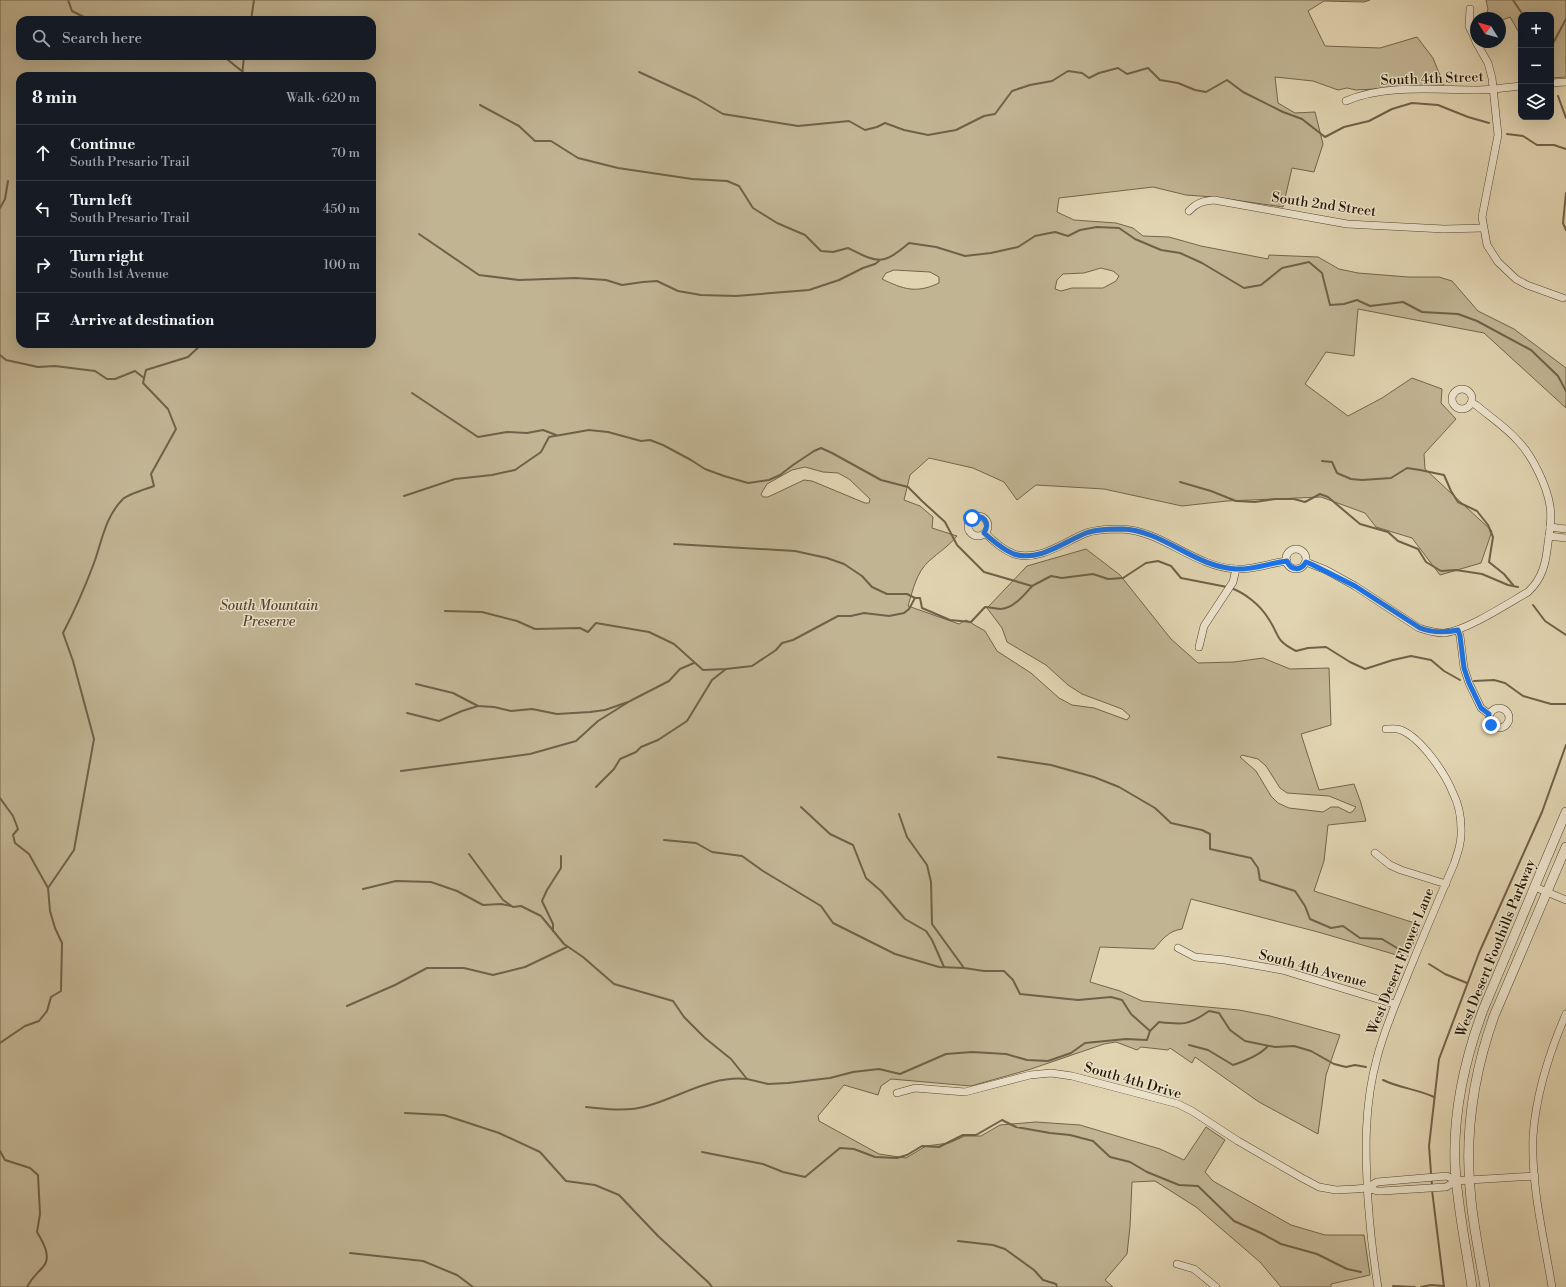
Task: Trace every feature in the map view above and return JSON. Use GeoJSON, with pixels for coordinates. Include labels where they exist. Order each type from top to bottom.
{"type":"FeatureCollection","features":[{"type":"Feature","properties":{"kind":"street"},"geometry":{"type":"LineString","coordinates":[[1470,9],[1470,28]]}},
{"type":"Feature","properties":{"kind":"street"},"geometry":{"type":"LineString","coordinates":[[1479,48],[1488,63],[1493,89],[1498,135],[1497,150],[1484,201],[1482,217],[1487,245],[1507,273],[1527,285],[1563,298]]}},
{"type":"Feature","properties":{"kind":"street"},"geometry":{"type":"LineString","coordinates":[[1554,83],[1566,82]]}},
{"type":"Feature","properties":{"kind":"street","name":"South 4th Street"},"geometry":{"type":"LineString","coordinates":[[1346,101],[1359,95],[1387,92],[1414,90],[1493,89],[1518,86]]}},
{"type":"Feature","properties":{"kind":"street","name":"South 2nd Street"},"geometry":{"type":"LineString","coordinates":[[1189,211],[1203,201],[1214,200],[1347,224],[1444,229],[1483,228]]}},
{"type":"Feature","properties":{"kind":"street"},"geometry":{"type":"LineString","coordinates":[[1306,562],[1355,586],[1420,628],[1432,632],[1442,633],[1458,630],[1524,594],[1536,585],[1544,568],[1549,536],[1550,507],[1548,498],[1527,451],[1508,431],[1476,405],[1471,403]]}},
{"type":"Feature","properties":{"kind":"street"},"geometry":{"type":"LineString","coordinates":[[1550,527],[1566,529]]}},
{"type":"Feature","properties":{"kind":"street"},"geometry":{"type":"LineString","coordinates":[[984,533],[1007,550],[1023,556],[1045,552],[1086,533],[1096,530],[1122,529],[1131,530],[1153,537],[1206,563],[1236,569],[1287,561]]}},
{"type":"Feature","properties":{"kind":"street"},"geometry":{"type":"LineString","coordinates":[[1549,536],[1566,538]]}},
{"type":"Feature","properties":{"kind":"street"},"geometry":{"type":"LineString","coordinates":[[1297,550],[1304,554],[1306,562],[1302,567],[1296,569],[1290,567],[1287,561],[1289,553],[1297,550]]}},
{"type":"Feature","properties":{"kind":"street"},"geometry":{"type":"LineString","coordinates":[[1199,647],[1204,626],[1233,582],[1236,569]]}},
{"type":"Feature","properties":{"kind":"street"},"geometry":{"type":"LineString","coordinates":[[1458,630],[1464,668],[1469,683],[1481,708],[1489,714]]}},
{"type":"Feature","properties":{"kind":"street","name":"West Desert Flower Lane"},"geometry":{"type":"LineString","coordinates":[[1378,1287],[1371,1244],[1367,1188],[1367,1109],[1377,1059],[1394,1004],[1446,884],[1460,844],[1461,828],[1453,792],[1439,769],[1421,745],[1401,730],[1386,729]]}},
{"type":"Feature","properties":{"kind":"street","name":"West Desert Foothills Parkway"},"geometry":{"type":"LineString","coordinates":[[1472,1287],[1456,1182],[1455,1149],[1457,1113],[1462,1082],[1472,1040],[1483,1010],[1566,812]]}},
{"type":"Feature","properties":{"kind":"street","name":"West Desert Foothills Parkway"},"geometry":{"type":"LineString","coordinates":[[1485,1287],[1473,1217],[1469,1180],[1468,1140],[1474,1087],[1485,1043],[1494,1016],[1566,846]]}},
{"type":"Feature","properties":{"kind":"street"},"geometry":{"type":"LineString","coordinates":[[1375,853],[1390,865],[1401,870],[1446,884]]}},
{"type":"Feature","properties":{"kind":"street"},"geometry":{"type":"LineString","coordinates":[[1535,887],[1566,900]]}},
{"type":"Feature","properties":{"kind":"street","name":"South 4th Avenue"},"geometry":{"type":"LineString","coordinates":[[1178,948],[1195,957],[1225,960],[1282,970],[1394,1004]]}},
{"type":"Feature","properties":{"kind":"street"},"geometry":{"type":"LineString","coordinates":[[1552,1287],[1535,1176],[1534,1131],[1543,1075],[1550,1052],[1566,1014]]}},
{"type":"Feature","properties":{"kind":"street","name":"South 4th Drive"},"geometry":{"type":"LineString","coordinates":[[897,1093],[915,1088],[965,1092],[1030,1075],[1052,1073],[1072,1076],[1178,1104],[1199,1115],[1263,1156],[1319,1187],[1336,1190],[1367,1188],[1377,1191],[1446,1187],[1456,1182],[1469,1180],[1535,1176]]}},
{"type":"Feature","properties":{"kind":"street","name":"South 4th Drive"},"geometry":{"type":"LineString","coordinates":[[1367,1188],[1377,1182],[1447,1176],[1456,1182]]}},
{"type":"Feature","properties":{"kind":"street"},"geometry":{"type":"LineString","coordinates":[[1393,1181],[1394,1190]]}},
{"type":"Feature","properties":{"kind":"street"},"geometry":{"type":"LineString","coordinates":[[1177,1264],[1194,1269],[1216,1287]]}},
{"type":"Feature","properties":{"kind":"green space","name":"South Mountain Preserve"},"geometry":{"type":"Polygon","coordinates":[[[0,0],[1370,0],[1364,2],[1324,1],[1308,11],[1325,46],[1380,48],[1417,37],[1433,58],[1444,85],[1356,90],[1347,88],[1338,90],[1313,81],[1275,77],[1278,103],[1295,113],[1315,112],[1323,144],[1314,172],[1292,168],[1283,207],[1214,197],[1186,195],[1153,187],[1059,198],[1057,212],[1074,220],[1116,223],[1133,228],[1143,236],[1169,237],[1201,246],[1268,259],[1269,255],[1318,257],[1339,269],[1358,273],[1408,277],[1439,277],[1452,281],[1478,311],[1514,329],[1566,368],[1566,408],[1484,333],[1358,309],[1354,356],[1326,352],[1305,384],[1348,416],[1382,398],[1412,378],[1442,389],[1441,403],[1456,419],[1424,454],[1425,469],[1492,531],[1481,563],[1440,575],[1412,538],[1376,527],[1365,513],[1321,497],[1227,501],[1182,506],[1104,489],[1036,485],[1017,500],[1004,482],[973,468],[929,458],[910,475],[904,500],[920,506],[933,517],[932,528],[957,536],[929,561],[921,571],[908,606],[959,624],[966,620],[985,631],[997,651],[1031,673],[1059,698],[1072,705],[1094,708],[1127,720],[1130,716],[1122,709],[1082,694],[1068,685],[1046,665],[1007,642],[1002,628],[987,608],[1027,566],[1086,549],[1120,575],[1171,639],[1198,663],[1234,662],[1263,658],[1290,669],[1329,668],[1331,725],[1301,734],[1319,790],[1354,784],[1366,821],[1328,825],[1324,861],[1314,891],[1421,925],[1407,958],[1318,932],[1191,899],[1182,929],[1169,934],[1154,949],[1100,947],[1090,982],[1120,991],[1142,1001],[1239,1010],[1270,1016],[1340,1035],[1326,1075],[1318,1134],[1259,1102],[1195,1057],[1192,1063],[1170,1048],[1168,1050],[1141,1047],[1137,1050],[1116,1042],[1104,1044],[1031,1069],[971,1086],[891,1079],[881,1086],[878,1095],[844,1085],[818,1116],[819,1121],[879,1154],[906,1158],[926,1146],[949,1143],[965,1136],[981,1136],[1000,1125],[1036,1122],[1080,1125],[1160,1149],[1184,1160],[1206,1127],[1225,1140],[1205,1172],[1213,1181],[1291,1225],[1325,1235],[1364,1235],[1370,1275],[1331,1284],[1331,1287],[1281,1287],[1260,1262],[1196,1207],[1155,1181],[1132,1182],[1127,1254],[1105,1280],[1113,1287],[0,1287],[0,0]],[[1101,268],[1084,273],[1063,274],[1057,280],[1055,289],[1061,291],[1072,288],[1103,288],[1116,281],[1119,276],[1113,271],[1101,268]],[[894,270],[886,273],[882,279],[903,288],[910,289],[923,288],[939,283],[939,277],[930,272],[894,270]],[[805,467],[792,470],[767,484],[761,494],[763,497],[768,497],[804,480],[812,481],[865,503],[869,503],[870,499],[849,479],[838,473],[823,472],[805,467]],[[1242,755],[1240,757],[1256,771],[1271,796],[1278,803],[1289,808],[1323,812],[1331,807],[1338,807],[1350,813],[1356,807],[1329,796],[1287,793],[1280,788],[1266,766],[1258,759],[1242,755]]]}},
{"type":"Feature","properties":{"kind":"green space"},"geometry":{"type":"Polygon","coordinates":[[[1486,0],[1566,0],[1566,77],[1554,78],[1554,12],[1518,12],[1518,31],[1510,17],[1506,19],[1506,12],[1487,12],[1488,9],[1486,0]]]}},
{"type":"Feature","properties":{"kind":"waterway"},"geometry":{"type":"LineString","coordinates":[[68,0],[72,11],[82,16]]}},
{"type":"Feature","properties":{"kind":"waterway"},"geometry":{"type":"LineString","coordinates":[[252,16],[254,0]]}},
{"type":"Feature","properties":{"kind":"waterway"},"geometry":{"type":"LineString","coordinates":[[1513,0],[1521,12]]}},
{"type":"Feature","properties":{"kind":"waterway"},"geometry":{"type":"LineString","coordinates":[[1554,41],[1566,19]]}},
{"type":"Feature","properties":{"kind":"waterway"},"geometry":{"type":"LineString","coordinates":[[228,60],[243,72]]}},
{"type":"Feature","properties":{"kind":"waterway"},"geometry":{"type":"LineString","coordinates":[[242,72],[244,60]]}},
{"type":"Feature","properties":{"kind":"waterway"},"geometry":{"type":"LineString","coordinates":[[639,72],[696,98],[723,114],[798,126],[849,121],[865,130],[885,123],[904,130],[928,135],[956,130],[984,116],[995,114],[1012,91],[1030,85],[1052,81],[1068,71],[1082,73],[1089,78],[1099,73],[1118,68],[1127,74],[1148,68],[1160,80],[1178,83],[1195,90],[1206,92],[1227,80],[1243,92],[1283,112],[1302,119],[1325,137],[1344,127],[1369,121],[1392,109],[1412,103],[1438,105],[1468,117],[1489,123]]}},
{"type":"Feature","properties":{"kind":"waterway"},"geometry":{"type":"LineString","coordinates":[[1558,96],[1566,118]]}},
{"type":"Feature","properties":{"kind":"waterway"},"geometry":{"type":"LineString","coordinates":[[480,105],[519,126],[535,141],[551,141],[578,158],[618,168],[692,179],[727,181],[739,186],[753,208],[777,223],[805,235],[821,251],[833,252],[848,248],[866,257],[880,260],[892,256],[909,243],[936,247],[965,256],[991,253],[1018,247],[1035,236],[1055,232],[1068,236],[1080,230],[1097,227],[1119,228],[1135,239],[1161,250],[1180,253],[1202,263],[1244,288],[1261,285],[1282,268],[1309,262],[1322,273],[1330,305],[1344,304],[1357,300],[1370,306],[1403,302],[1422,312],[1458,314],[1477,321],[1531,350],[1558,376],[1566,391]]}},
{"type":"Feature","properties":{"kind":"waterway"},"geometry":{"type":"LineString","coordinates":[[1507,134],[1523,136],[1537,145],[1554,145],[1566,149]]}},
{"type":"Feature","properties":{"kind":"waterway"},"geometry":{"type":"LineString","coordinates":[[0,208],[5,199],[8,181]]}},
{"type":"Feature","properties":{"kind":"waterway"},"geometry":{"type":"LineString","coordinates":[[1566,193],[1563,223],[1566,230]]}},
{"type":"Feature","properties":{"kind":"waterway"},"geometry":{"type":"LineString","coordinates":[[419,234],[479,275],[519,280],[576,278],[606,280],[622,285],[657,281],[678,291],[701,295],[736,296],[809,290],[839,280],[879,261]]}},
{"type":"Feature","properties":{"kind":"waterway"},"geometry":{"type":"LineString","coordinates":[[48,888],[74,850],[94,739],[73,661],[63,633],[87,581],[108,521],[117,506],[125,497],[154,486],[151,474],[176,429],[168,409],[143,383],[146,370],[188,357],[198,348]]}},
{"type":"Feature","properties":{"kind":"waterway"},"geometry":{"type":"LineString","coordinates":[[0,355],[6,360],[38,367],[55,366],[95,371],[107,379],[115,379],[135,371],[144,378]]}},
{"type":"Feature","properties":{"kind":"waterway"},"geometry":{"type":"LineString","coordinates":[[412,393],[478,437],[507,432],[527,433],[543,430],[556,435]]}},
{"type":"Feature","properties":{"kind":"waterway"},"geometry":{"type":"LineString","coordinates":[[404,496],[455,479],[492,475],[515,470],[541,452],[549,437],[589,430],[608,432],[641,441],[650,440],[663,445],[705,469],[748,483],[769,480],[780,475],[814,451],[821,448],[881,480],[908,487],[945,522],[957,545],[984,572],[1032,586],[1051,576],[1062,578],[1093,574],[1108,579],[1123,578],[1146,563],[1158,561],[1171,566],[1181,578],[1227,587]]}},
{"type":"Feature","properties":{"kind":"waterway"},"geometry":{"type":"LineString","coordinates":[[1322,461],[1332,462],[1337,473],[1351,479],[1362,480],[1391,478],[1407,468],[1444,475],[1458,502],[1477,511],[1488,525],[1493,537],[1489,562],[1504,574],[1513,585]]}},
{"type":"Feature","properties":{"kind":"waterway"},"geometry":{"type":"LineString","coordinates":[[1180,482],[1211,491],[1236,501],[1255,502],[1275,499],[1294,499],[1305,502],[1320,494],[1328,497],[1360,524],[1388,532],[1398,541],[1418,549],[1426,562],[1441,571],[1456,570],[1482,574],[1508,585],[1518,587]]}},
{"type":"Feature","properties":{"kind":"waterway"},"geometry":{"type":"LineString","coordinates":[[674,544],[795,551],[827,558],[844,564],[862,576],[872,587],[887,594],[907,594],[915,598]]}},
{"type":"Feature","properties":{"kind":"waterway"},"geometry":{"type":"LineString","coordinates":[[445,611],[482,612],[517,621],[535,629],[580,628],[588,632],[596,623],[649,632],[674,644],[703,670],[752,666],[776,650],[782,643],[793,640],[838,616],[851,616],[864,613],[889,616],[904,613],[909,609],[915,598],[920,598],[922,608],[950,620],[971,622],[985,607],[1001,609],[1014,604],[1032,586]]}},
{"type":"Feature","properties":{"kind":"waterway"},"geometry":{"type":"LineString","coordinates":[[1231,588],[1247,596],[1256,604],[1265,613],[1278,637],[1284,644],[1296,651],[1308,648],[1326,647],[1350,662],[1365,669],[1411,656],[1431,660],[1444,671],[1460,680]]}},
{"type":"Feature","properties":{"kind":"waterway"},"geometry":{"type":"LineString","coordinates":[[1533,605],[1545,621],[1566,635]]}},
{"type":"Feature","properties":{"kind":"waterway"},"geometry":{"type":"LineString","coordinates":[[401,771],[530,754],[576,741],[598,721],[630,701],[669,681],[680,669],[694,663]]}},
{"type":"Feature","properties":{"kind":"waterway"},"geometry":{"type":"LineString","coordinates":[[596,787],[614,769],[620,759],[636,752],[641,747],[658,740],[687,721],[712,680],[726,669]]}},
{"type":"Feature","properties":{"kind":"waterway"},"geometry":{"type":"LineString","coordinates":[[1474,681],[1494,680],[1505,683],[1523,696],[1551,704],[1566,704]]}},
{"type":"Feature","properties":{"kind":"waterway"},"geometry":{"type":"LineString","coordinates":[[416,684],[453,693],[478,706],[494,707],[511,711],[532,709],[557,714],[590,712],[605,710],[628,702]]}},
{"type":"Feature","properties":{"kind":"waterway"},"geometry":{"type":"LineString","coordinates":[[407,713],[439,721],[478,706]]}},
{"type":"Feature","properties":{"kind":"waterway"},"geometry":{"type":"LineString","coordinates":[[1432,1186],[1429,1146],[1439,1059],[1479,953],[1542,812],[1566,745]]}},
{"type":"Feature","properties":{"kind":"waterway"},"geometry":{"type":"LineString","coordinates":[[998,757],[1051,765],[1094,777],[1119,787],[1155,808],[1171,823],[1202,830],[1210,834],[1210,849],[1251,858],[1258,868],[1260,880],[1295,891],[1305,906],[1310,919],[1331,928],[1343,926],[1360,938],[1382,939],[1402,951]]}},
{"type":"Feature","properties":{"kind":"waterway"},"geometry":{"type":"LineString","coordinates":[[0,798],[13,816],[18,829],[13,835],[15,843],[29,854],[48,888],[50,911],[55,928],[62,943],[61,991],[51,997],[47,1011],[39,1021],[25,1026],[0,1043]]}},
{"type":"Feature","properties":{"kind":"waterway"},"geometry":{"type":"LineString","coordinates":[[801,807],[830,834],[853,845],[866,878],[881,891],[905,919],[926,931],[932,940],[944,967]]}},
{"type":"Feature","properties":{"kind":"waterway"},"geometry":{"type":"LineString","coordinates":[[899,814],[907,837],[927,865],[931,882],[932,924],[964,968]]}},
{"type":"Feature","properties":{"kind":"waterway"},"geometry":{"type":"LineString","coordinates":[[664,840],[696,843],[712,852],[742,856],[763,871],[821,906],[833,923],[895,954],[939,967],[964,968],[984,971],[1004,971],[1013,980],[1020,994],[1078,1000],[1111,997],[1122,1000],[1131,1014],[1150,1031],[1159,1022],[1181,1024],[1196,1019],[1209,1011],[1219,1013],[1230,1030],[1245,1041],[1275,1047],[1294,1046],[1311,1051],[1334,1064],[1346,1067],[1355,1065],[1366,1067]]}},
{"type":"Feature","properties":{"kind":"waterway"},"geometry":{"type":"LineString","coordinates":[[469,854],[503,900],[513,907],[521,906],[541,916],[564,944],[583,957],[614,984],[673,1001],[684,1017],[705,1038],[731,1059],[747,1079],[768,1084],[830,1078],[853,1072],[879,1069],[900,1074],[946,1054],[972,1052],[1006,1054],[1027,1060],[1048,1061],[1071,1053],[1085,1043],[1126,1039],[1147,1040],[1150,1031]]}},
{"type":"Feature","properties":{"kind":"waterway"},"geometry":{"type":"LineString","coordinates":[[553,931],[553,924],[542,901],[561,868],[561,856]]}},
{"type":"Feature","properties":{"kind":"waterway"},"geometry":{"type":"LineString","coordinates":[[363,889],[396,881],[431,882],[457,891],[483,905],[501,904],[511,906]]}},
{"type":"Feature","properties":{"kind":"waterway"},"geometry":{"type":"LineString","coordinates":[[347,1006],[395,985],[427,968],[464,968],[493,975],[525,967],[567,947]]}},
{"type":"Feature","properties":{"kind":"waterway"},"geometry":{"type":"LineString","coordinates":[[1429,964],[1445,974],[1467,983]]}},
{"type":"Feature","properties":{"kind":"waterway"},"geometry":{"type":"LineString","coordinates":[[1189,1045],[1208,1050],[1233,1065],[1257,1055],[1268,1046]]}},
{"type":"Feature","properties":{"kind":"waterway"},"geometry":{"type":"LineString","coordinates":[[586,1107],[617,1110],[639,1108],[709,1083],[721,1080],[747,1079]]}},
{"type":"Feature","properties":{"kind":"waterway"},"geometry":{"type":"LineString","coordinates":[[1383,1080],[1434,1097]]}},
{"type":"Feature","properties":{"kind":"waterway"},"geometry":{"type":"LineString","coordinates":[[405,1113],[444,1115],[499,1133],[540,1152],[566,1181],[595,1185],[619,1195],[658,1236],[712,1287]]}},
{"type":"Feature","properties":{"kind":"waterway"},"geometry":{"type":"LineString","coordinates":[[702,1152],[763,1164],[783,1172],[805,1177],[840,1148],[854,1149],[875,1157],[897,1158],[907,1155],[922,1146],[939,1147],[963,1135],[976,1135],[1002,1120],[1016,1127],[1070,1135],[1093,1141],[1110,1157],[1130,1162],[1147,1172],[1179,1185],[1198,1186],[1234,1221],[1281,1244],[1317,1254],[1347,1269],[1361,1272]]}},
{"type":"Feature","properties":{"kind":"waterway"},"geometry":{"type":"LineString","coordinates":[[0,1151],[5,1160],[30,1168],[38,1175],[40,1214],[37,1232],[46,1250],[47,1259],[46,1263],[32,1278],[27,1287]]}},
{"type":"Feature","properties":{"kind":"waterway"},"geometry":{"type":"LineString","coordinates":[[1432,1190],[1444,1287]]}},
{"type":"Feature","properties":{"kind":"waterway"},"geometry":{"type":"LineString","coordinates":[[958,1241],[993,1245],[1005,1249],[1034,1270],[1043,1280],[1056,1284],[1057,1287]]}},
{"type":"Feature","properties":{"kind":"waterway"},"geometry":{"type":"LineString","coordinates":[[350,1253],[423,1261],[457,1275],[473,1287]]}},
{"type":"Feature","properties":{"kind":"waterway"},"geometry":{"type":"LineString","coordinates":[[1421,1287],[1431,1285],[1444,1286]]}},
{"type":"Feature","properties":{"kind":"waterway"},"geometry":{"type":"LineString","coordinates":[[1393,1286],[1415,1287]]}},
{"type":"Feature","properties":{"kind":"route"},"geometry":{"type":"LineString","coordinates":[[972,518],[974,516],[983,518],[987,523],[986,532],[984,533],[1000,546],[1015,554],[1023,556],[1030,556],[1045,552],[1086,533],[1096,530],[1122,529],[1143,533],[1206,563],[1226,568],[1236,569],[1287,561],[1290,567],[1299,569],[1306,562],[1355,586],[1420,628],[1432,632],[1442,633],[1458,630],[1465,674],[1481,708],[1489,714],[1488,719],[1491,725]]}}]}
